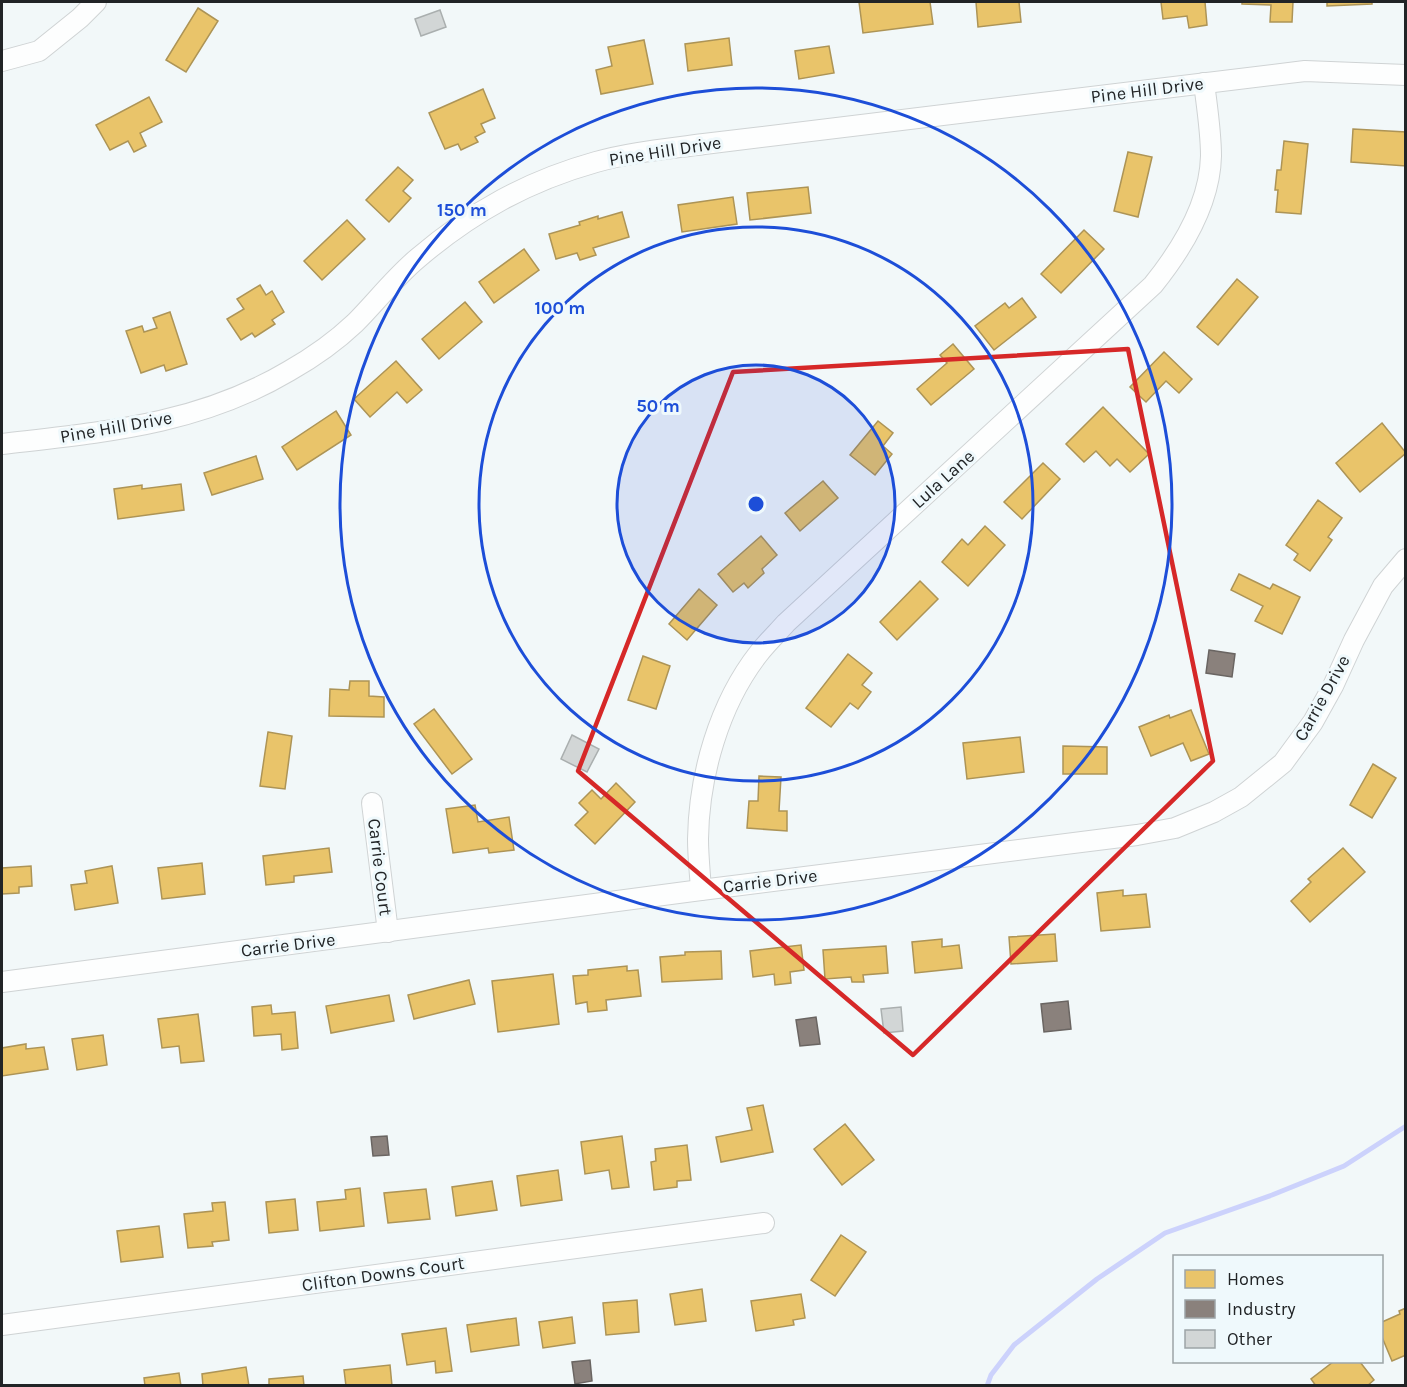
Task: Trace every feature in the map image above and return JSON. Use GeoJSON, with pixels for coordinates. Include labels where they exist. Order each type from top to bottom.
{"type":"FeatureCollection","features":[{"type":"Feature","properties":{"kind":"street"},"geometry":{"type":"LineString","coordinates":[[2,61],[39,51],[81,18],[96,2]]}},
{"type":"Feature","properties":{"kind":"street","name":"Pine Hill Drive"},"geometry":{"type":"LineString","coordinates":[[2,444],[118,430],[162,422],[255,389],[290,371],[352,325],[416,259],[456,227],[499,200],[537,182],[597,162],[637,153],[704,144],[1305,71],[1406,75]]}},
{"type":"Feature","properties":{"kind":"street","name":"Lula Lane"},"geometry":{"type":"LineString","coordinates":[[701,890],[698,839],[701,797],[714,739],[735,690],[758,654],[786,623],[1136,301],[1153,285],[1173,260],[1193,223],[1205,189],[1211,158],[1204,83]]}},
{"type":"Feature","properties":{"kind":"street","name":"Carrie Drive"},"geometry":{"type":"LineString","coordinates":[[2,982],[1137,835],[1175,828],[1214,812],[1241,797],[1283,763],[1313,722],[1334,686],[1354,640],[1383,586],[1406,559]]}},
{"type":"Feature","properties":{"kind":"street","name":"Carrie Court"},"geometry":{"type":"LineString","coordinates":[[372,803],[388,932]]}},
{"type":"Feature","properties":{"kind":"street","name":"Clifton Downs Court"},"geometry":{"type":"LineString","coordinates":[[2,1325],[764,1223]]}},
{"type":"Feature","properties":{"kind":"highlighted area"},"geometry":{"type":"Polygon","coordinates":[[[1128,349],[1213,761],[913,1055],[578,771],[733,372],[1128,349]]]}},
{"type":"Feature","properties":{"kind":"building: Homes"},"geometry":{"type":"Polygon","coordinates":[[[859,2],[930,2],[933,24],[863,33],[859,2]]]}},
{"type":"Feature","properties":{"kind":"building: Homes"},"geometry":{"type":"Polygon","coordinates":[[[976,2],[1019,2],[1021,22],[978,27],[976,2]]]}},
{"type":"Feature","properties":{"kind":"building: Homes"},"geometry":{"type":"Polygon","coordinates":[[[1161,2],[1205,2],[1207,25],[1189,28],[1187,16],[1163,19],[1161,2]]]}},
{"type":"Feature","properties":{"kind":"building: Homes"},"geometry":{"type":"Polygon","coordinates":[[[1242,2],[1293,2],[1292,22],[1270,22],[1271,5],[1242,4],[1242,2]]]}},
{"type":"Feature","properties":{"kind":"building: Homes"},"geometry":{"type":"Polygon","coordinates":[[[1327,2],[1372,2],[1372,4],[1327,6],[1327,2]]]}},
{"type":"Feature","properties":{"kind":"building: Homes"},"geometry":{"type":"Polygon","coordinates":[[[198,8],[218,21],[186,72],[166,60],[198,8]]]}},
{"type":"Feature","properties":{"kind":"building: Homes"},"geometry":{"type":"Polygon","coordinates":[[[729,38],[732,65],[688,71],[685,44],[729,38]]]}},
{"type":"Feature","properties":{"kind":"building: Homes"},"geometry":{"type":"Polygon","coordinates":[[[644,40],[653,84],[601,94],[596,70],[612,66],[608,47],[644,40]]]}},
{"type":"Feature","properties":{"kind":"building: Homes"},"geometry":{"type":"Polygon","coordinates":[[[829,46],[834,73],[799,79],[795,51],[829,46]]]}},
{"type":"Feature","properties":{"kind":"building: Homes"},"geometry":{"type":"Polygon","coordinates":[[[483,89],[495,118],[481,124],[485,132],[475,137],[478,142],[461,150],[458,144],[445,149],[429,113],[483,89]]]}},
{"type":"Feature","properties":{"kind":"building: Homes"},"geometry":{"type":"Polygon","coordinates":[[[149,97],[162,122],[140,133],[146,146],[134,152],[128,141],[110,150],[96,125],[149,97]]]}},
{"type":"Feature","properties":{"kind":"building: Homes"},"geometry":{"type":"Polygon","coordinates":[[[1353,129],[1406,132],[1406,166],[1351,162],[1353,129]]]}},
{"type":"Feature","properties":{"kind":"building: Homes"},"geometry":{"type":"Polygon","coordinates":[[[1284,141],[1308,144],[1301,214],[1276,212],[1277,170],[1281,170],[1284,141]]]}},
{"type":"Feature","properties":{"kind":"building: Homes"},"geometry":{"type":"Polygon","coordinates":[[[1128,152],[1152,157],[1138,217],[1114,211],[1128,152]]]}},
{"type":"Feature","properties":{"kind":"building: Homes"},"geometry":{"type":"Polygon","coordinates":[[[398,167],[413,180],[403,191],[411,198],[389,222],[366,200],[398,167]]]}},
{"type":"Feature","properties":{"kind":"building: Homes"},"geometry":{"type":"Polygon","coordinates":[[[808,187],[811,213],[750,220],[747,193],[808,187]]]}},
{"type":"Feature","properties":{"kind":"building: Homes"},"geometry":{"type":"Polygon","coordinates":[[[733,197],[737,224],[682,232],[678,205],[733,197]]]}},
{"type":"Feature","properties":{"kind":"building: Homes"},"geometry":{"type":"Polygon","coordinates":[[[622,212],[629,237],[593,248],[596,255],[580,260],[577,253],[556,259],[549,234],[580,225],[579,222],[598,216],[598,219],[622,212]]]}},
{"type":"Feature","properties":{"kind":"building: Homes"},"geometry":{"type":"Polygon","coordinates":[[[347,220],[365,239],[322,280],[304,261],[347,220]]]}},
{"type":"Feature","properties":{"kind":"building: Homes"},"geometry":{"type":"Polygon","coordinates":[[[1084,230],[1104,249],[1061,293],[1041,274],[1084,230]]]}},
{"type":"Feature","properties":{"kind":"building: Homes"},"geometry":{"type":"Polygon","coordinates":[[[524,249],[539,270],[494,303],[479,282],[524,249]]]}},
{"type":"Feature","properties":{"kind":"building: Homes"},"geometry":{"type":"Polygon","coordinates":[[[1237,279],[1258,297],[1218,345],[1197,327],[1237,279]]]}},
{"type":"Feature","properties":{"kind":"building: Homes"},"geometry":{"type":"Polygon","coordinates":[[[260,285],[266,295],[272,291],[284,312],[272,320],[275,324],[255,337],[252,333],[241,340],[227,319],[244,309],[237,299],[260,285]]]}},
{"type":"Feature","properties":{"kind":"building: Homes"},"geometry":{"type":"Polygon","coordinates":[[[1022,298],[1036,317],[994,350],[975,326],[1005,303],[1009,308],[1022,298]]]}},
{"type":"Feature","properties":{"kind":"building: Homes"},"geometry":{"type":"Polygon","coordinates":[[[465,302],[482,322],[439,359],[422,339],[465,302]]]}},
{"type":"Feature","properties":{"kind":"building: Homes"},"geometry":{"type":"Polygon","coordinates":[[[170,312],[187,364],[166,371],[164,365],[141,373],[126,331],[142,326],[144,332],[157,328],[153,318],[170,312]]]}},
{"type":"Feature","properties":{"kind":"building: Homes"},"geometry":{"type":"Polygon","coordinates":[[[953,344],[974,369],[931,405],[917,389],[947,363],[940,355],[953,344]]]}},
{"type":"Feature","properties":{"kind":"building: Homes"},"geometry":{"type":"Polygon","coordinates":[[[1164,352],[1192,379],[1179,393],[1166,381],[1146,402],[1130,387],[1164,352]]]}},
{"type":"Feature","properties":{"kind":"building: Homes"},"geometry":{"type":"Polygon","coordinates":[[[396,361],[422,390],[407,403],[397,392],[370,417],[354,399],[396,361]]]}},
{"type":"Feature","properties":{"kind":"building: Homes"},"geometry":{"type":"Polygon","coordinates":[[[1103,407],[1149,454],[1130,472],[1117,459],[1110,466],[1096,451],[1084,462],[1066,444],[1103,407]]]}},
{"type":"Feature","properties":{"kind":"building: Homes"},"geometry":{"type":"Polygon","coordinates":[[[336,411],[351,435],[297,470],[282,447],[336,411]]]}},
{"type":"Feature","properties":{"kind":"building: Homes"},"geometry":{"type":"Polygon","coordinates":[[[878,421],[893,433],[883,446],[892,454],[875,475],[850,455],[878,421]]]}},
{"type":"Feature","properties":{"kind":"building: Homes"},"geometry":{"type":"Polygon","coordinates":[[[1382,423],[1406,453],[1360,492],[1336,463],[1382,423]]]}},
{"type":"Feature","properties":{"kind":"building: Homes"},"geometry":{"type":"Polygon","coordinates":[[[256,456],[263,479],[212,495],[204,473],[256,456]]]}},
{"type":"Feature","properties":{"kind":"building: Homes"},"geometry":{"type":"Polygon","coordinates":[[[1043,463],[1060,479],[1022,519],[1004,502],[1043,463]]]}},
{"type":"Feature","properties":{"kind":"building: Homes"},"geometry":{"type":"Polygon","coordinates":[[[823,481],[838,498],[800,531],[785,513],[823,481]]]}},
{"type":"Feature","properties":{"kind":"building: Homes"},"geometry":{"type":"Polygon","coordinates":[[[181,484],[184,510],[118,519],[114,489],[142,485],[142,489],[181,484]]]}},
{"type":"Feature","properties":{"kind":"building: Homes"},"geometry":{"type":"Polygon","coordinates":[[[1318,500],[1342,518],[1328,537],[1332,540],[1310,571],[1294,560],[1298,554],[1286,545],[1318,500]]]}},
{"type":"Feature","properties":{"kind":"building: Homes"},"geometry":{"type":"Polygon","coordinates":[[[985,526],[1005,545],[968,586],[942,562],[962,539],[968,545],[985,526]]]}},
{"type":"Feature","properties":{"kind":"building: Homes"},"geometry":{"type":"Polygon","coordinates":[[[761,536],[777,555],[762,569],[764,573],[748,588],[744,583],[733,592],[718,574],[761,536]]]}},
{"type":"Feature","properties":{"kind":"building: Homes"},"geometry":{"type":"Polygon","coordinates":[[[1239,574],[1270,589],[1273,584],[1300,597],[1282,634],[1255,621],[1263,606],[1231,590],[1239,574]]]}},
{"type":"Feature","properties":{"kind":"building: Homes"},"geometry":{"type":"Polygon","coordinates":[[[920,581],[938,599],[897,640],[880,622],[920,581]]]}},
{"type":"Feature","properties":{"kind":"building: Homes"},"geometry":{"type":"Polygon","coordinates":[[[699,589],[717,605],[687,640],[669,624],[699,589]]]}},
{"type":"Feature","properties":{"kind":"building: Homes"},"geometry":{"type":"Polygon","coordinates":[[[848,654],[872,673],[862,685],[871,692],[858,709],[850,703],[831,727],[806,708],[848,654]]]}},
{"type":"Feature","properties":{"kind":"building: Homes"},"geometry":{"type":"Polygon","coordinates":[[[643,656],[670,666],[656,709],[628,700],[643,656]]]}},
{"type":"Feature","properties":{"kind":"building: Homes"},"geometry":{"type":"Polygon","coordinates":[[[350,681],[369,681],[369,696],[384,697],[384,717],[329,716],[330,689],[349,690],[350,681]]]}},
{"type":"Feature","properties":{"kind":"building: Homes"},"geometry":{"type":"Polygon","coordinates":[[[434,709],[472,759],[452,774],[414,724],[434,709]]]}},
{"type":"Feature","properties":{"kind":"building: Homes"},"geometry":{"type":"Polygon","coordinates":[[[1191,710],[1209,754],[1191,761],[1183,743],[1151,756],[1139,727],[1169,715],[1170,718],[1191,710]]]}},
{"type":"Feature","properties":{"kind":"building: Homes"},"geometry":{"type":"Polygon","coordinates":[[[268,732],[292,736],[285,789],[260,786],[268,732]]]}},
{"type":"Feature","properties":{"kind":"building: Homes"},"geometry":{"type":"Polygon","coordinates":[[[1020,737],[1024,772],[967,779],[963,743],[1020,737]]]}},
{"type":"Feature","properties":{"kind":"building: Homes"},"geometry":{"type":"Polygon","coordinates":[[[1063,746],[1107,747],[1107,774],[1063,774],[1063,746]]]}},
{"type":"Feature","properties":{"kind":"building: Homes"},"geometry":{"type":"Polygon","coordinates":[[[1373,764],[1396,778],[1372,818],[1350,805],[1373,764]]]}},
{"type":"Feature","properties":{"kind":"building: Homes"},"geometry":{"type":"Polygon","coordinates":[[[759,776],[781,777],[779,811],[787,811],[787,831],[747,828],[749,801],[758,801],[759,776]]]}},
{"type":"Feature","properties":{"kind":"building: Homes"},"geometry":{"type":"Polygon","coordinates":[[[616,783],[635,802],[595,844],[575,825],[588,812],[579,803],[592,790],[601,799],[616,783]]]}},
{"type":"Feature","properties":{"kind":"building: Homes"},"geometry":{"type":"Polygon","coordinates":[[[475,805],[478,822],[509,817],[514,850],[489,853],[488,848],[453,853],[446,809],[475,805]]]}},
{"type":"Feature","properties":{"kind":"building: Homes"},"geometry":{"type":"Polygon","coordinates":[[[329,848],[332,872],[294,876],[294,882],[266,885],[263,856],[329,848]]]}},
{"type":"Feature","properties":{"kind":"building: Homes"},"geometry":{"type":"Polygon","coordinates":[[[1343,848],[1365,872],[1310,922],[1291,901],[1311,882],[1308,879],[1343,848]]]}},
{"type":"Feature","properties":{"kind":"building: Homes"},"geometry":{"type":"Polygon","coordinates":[[[202,863],[205,894],[162,899],[158,868],[202,863]]]}},
{"type":"Feature","properties":{"kind":"building: Homes"},"geometry":{"type":"Polygon","coordinates":[[[31,866],[32,886],[19,887],[19,893],[2,894],[2,868],[31,866]]]}},
{"type":"Feature","properties":{"kind":"building: Homes"},"geometry":{"type":"Polygon","coordinates":[[[112,866],[118,903],[75,910],[71,885],[87,883],[85,871],[112,866]]]}},
{"type":"Feature","properties":{"kind":"building: Homes"},"geometry":{"type":"Polygon","coordinates":[[[1123,890],[1123,896],[1146,894],[1150,927],[1101,931],[1097,893],[1123,890]]]}},
{"type":"Feature","properties":{"kind":"building: Homes"},"geometry":{"type":"Polygon","coordinates":[[[1055,934],[1057,961],[1011,964],[1009,937],[1055,934]]]}},
{"type":"Feature","properties":{"kind":"building: Homes"},"geometry":{"type":"Polygon","coordinates":[[[942,939],[942,947],[959,945],[962,968],[915,973],[912,942],[942,939]]]}},
{"type":"Feature","properties":{"kind":"building: Homes"},"geometry":{"type":"Polygon","coordinates":[[[801,945],[804,970],[790,972],[791,983],[775,985],[774,974],[753,977],[750,951],[801,945]]]}},
{"type":"Feature","properties":{"kind":"building: Homes"},"geometry":{"type":"Polygon","coordinates":[[[886,946],[888,973],[863,975],[864,982],[852,982],[851,977],[825,979],[823,950],[886,946]]]}},
{"type":"Feature","properties":{"kind":"building: Homes"},"geometry":{"type":"Polygon","coordinates":[[[721,951],[722,979],[662,982],[660,957],[685,955],[685,952],[721,951]]]}},
{"type":"Feature","properties":{"kind":"building: Homes"},"geometry":{"type":"Polygon","coordinates":[[[627,966],[627,971],[638,970],[641,996],[606,1000],[607,1010],[588,1012],[587,1002],[576,1004],[573,976],[588,975],[588,970],[627,966]]]}},
{"type":"Feature","properties":{"kind":"building: Homes"},"geometry":{"type":"Polygon","coordinates":[[[553,974],[559,1024],[498,1032],[492,981],[553,974]]]}},
{"type":"Feature","properties":{"kind":"building: Homes"},"geometry":{"type":"Polygon","coordinates":[[[469,980],[475,1004],[414,1019],[408,995],[469,980]]]}},
{"type":"Feature","properties":{"kind":"building: Homes"},"geometry":{"type":"Polygon","coordinates":[[[389,995],[394,1021],[331,1033],[326,1006],[389,995]]]}},
{"type":"Feature","properties":{"kind":"building: Homes"},"geometry":{"type":"Polygon","coordinates":[[[271,1005],[272,1014],[295,1012],[298,1048],[282,1050],[281,1034],[254,1036],[252,1007],[271,1005]]]}},
{"type":"Feature","properties":{"kind":"building: Homes"},"geometry":{"type":"Polygon","coordinates":[[[198,1014],[204,1061],[181,1063],[179,1046],[162,1048],[158,1019],[198,1014]]]}},
{"type":"Feature","properties":{"kind":"building: Homes"},"geometry":{"type":"Polygon","coordinates":[[[103,1035],[107,1065],[77,1070],[72,1039],[103,1035]]]}},
{"type":"Feature","properties":{"kind":"building: Homes"},"geometry":{"type":"Polygon","coordinates":[[[26,1044],[26,1049],[44,1047],[48,1069],[2,1076],[2,1048],[26,1044]]]}},
{"type":"Feature","properties":{"kind":"building: Homes"},"geometry":{"type":"Polygon","coordinates":[[[763,1105],[773,1152],[721,1162],[716,1137],[752,1130],[747,1108],[763,1105]]]}},
{"type":"Feature","properties":{"kind":"building: Homes"},"geometry":{"type":"Polygon","coordinates":[[[845,1124],[874,1160],[842,1185],[814,1149],[845,1124]]]}},
{"type":"Feature","properties":{"kind":"building: Homes"},"geometry":{"type":"Polygon","coordinates":[[[622,1136],[629,1187],[612,1189],[609,1170],[585,1174],[581,1142],[622,1136]]]}},
{"type":"Feature","properties":{"kind":"building: Homes"},"geometry":{"type":"Polygon","coordinates":[[[687,1145],[691,1180],[677,1181],[677,1187],[654,1190],[651,1162],[656,1161],[655,1149],[687,1145]]]}},
{"type":"Feature","properties":{"kind":"building: Homes"},"geometry":{"type":"Polygon","coordinates":[[[558,1170],[562,1200],[521,1206],[517,1176],[558,1170]]]}},
{"type":"Feature","properties":{"kind":"building: Homes"},"geometry":{"type":"Polygon","coordinates":[[[492,1181],[497,1210],[456,1216],[452,1187],[492,1181]]]}},
{"type":"Feature","properties":{"kind":"building: Homes"},"geometry":{"type":"Polygon","coordinates":[[[360,1188],[364,1226],[320,1231],[317,1202],[346,1199],[345,1190],[360,1188]]]}},
{"type":"Feature","properties":{"kind":"building: Homes"},"geometry":{"type":"Polygon","coordinates":[[[426,1189],[430,1219],[388,1223],[384,1193],[426,1189]]]}},
{"type":"Feature","properties":{"kind":"building: Homes"},"geometry":{"type":"Polygon","coordinates":[[[295,1199],[298,1230],[269,1233],[266,1202],[295,1199]]]}},
{"type":"Feature","properties":{"kind":"building: Homes"},"geometry":{"type":"Polygon","coordinates":[[[225,1202],[229,1240],[212,1242],[213,1246],[188,1248],[184,1214],[213,1211],[212,1203],[225,1202]]]}},
{"type":"Feature","properties":{"kind":"building: Homes"},"geometry":{"type":"Polygon","coordinates":[[[159,1226],[163,1257],[121,1262],[117,1231],[159,1226]]]}},
{"type":"Feature","properties":{"kind":"building: Homes"},"geometry":{"type":"Polygon","coordinates":[[[841,1235],[866,1252],[835,1296],[811,1280],[841,1235]]]}},
{"type":"Feature","properties":{"kind":"building: Homes"},"geometry":{"type":"Polygon","coordinates":[[[702,1289],[706,1321],[675,1325],[670,1294],[702,1289]]]}},
{"type":"Feature","properties":{"kind":"building: Homes"},"geometry":{"type":"Polygon","coordinates":[[[801,1294],[805,1318],[793,1320],[794,1325],[756,1331],[751,1301],[801,1294]]]}},
{"type":"Feature","properties":{"kind":"building: Homes"},"geometry":{"type":"Polygon","coordinates":[[[637,1300],[639,1332],[606,1335],[603,1303],[637,1300]]]}},
{"type":"Feature","properties":{"kind":"building: Homes"},"geometry":{"type":"Polygon","coordinates":[[[1406,1308],[1406,1355],[1392,1361],[1383,1339],[1383,1322],[1400,1314],[1399,1311],[1406,1308]]]}},
{"type":"Feature","properties":{"kind":"building: Homes"},"geometry":{"type":"Polygon","coordinates":[[[572,1317],[575,1343],[543,1348],[539,1322],[572,1317]]]}},
{"type":"Feature","properties":{"kind":"building: Homes"},"geometry":{"type":"Polygon","coordinates":[[[516,1318],[519,1345],[471,1352],[467,1325],[516,1318]]]}},
{"type":"Feature","properties":{"kind":"building: Homes"},"geometry":{"type":"Polygon","coordinates":[[[446,1328],[452,1371],[436,1373],[435,1361],[407,1365],[402,1334],[446,1328]]]}},
{"type":"Feature","properties":{"kind":"building: Homes"},"geometry":{"type":"Polygon","coordinates":[[[1332,1363],[1361,1363],[1374,1380],[1367,1386],[1316,1386],[1311,1379],[1332,1363]]]}},
{"type":"Feature","properties":{"kind":"building: Homes"},"geometry":{"type":"Polygon","coordinates":[[[390,1365],[392,1386],[346,1386],[344,1370],[390,1365]]]}},
{"type":"Feature","properties":{"kind":"building: Homes"},"geometry":{"type":"Polygon","coordinates":[[[246,1367],[249,1386],[203,1386],[202,1374],[246,1367]]]}},
{"type":"Feature","properties":{"kind":"building: Homes"},"geometry":{"type":"Polygon","coordinates":[[[179,1373],[181,1386],[145,1386],[144,1378],[179,1373]]]}},
{"type":"Feature","properties":{"kind":"building: Homes"},"geometry":{"type":"Polygon","coordinates":[[[303,1376],[304,1386],[269,1386],[269,1379],[303,1376]]]}},
{"type":"Feature","properties":{"kind":"building: Industry"},"geometry":{"type":"Polygon","coordinates":[[[1209,650],[1235,654],[1232,677],[1206,673],[1209,650]]]}},
{"type":"Feature","properties":{"kind":"building: Industry"},"geometry":{"type":"Polygon","coordinates":[[[1068,1001],[1071,1029],[1044,1032],[1041,1004],[1068,1001]]]}},
{"type":"Feature","properties":{"kind":"building: Industry"},"geometry":{"type":"Polygon","coordinates":[[[816,1017],[820,1044],[800,1046],[796,1020],[816,1017]]]}},
{"type":"Feature","properties":{"kind":"building: Industry"},"geometry":{"type":"Polygon","coordinates":[[[387,1136],[389,1155],[373,1156],[371,1137],[387,1136]]]}},
{"type":"Feature","properties":{"kind":"building: Industry"},"geometry":{"type":"Polygon","coordinates":[[[590,1360],[592,1381],[575,1384],[572,1362],[590,1360]]]}},
{"type":"Feature","properties":{"kind":"building: Other"},"geometry":{"type":"Polygon","coordinates":[[[440,10],[446,27],[421,36],[415,19],[440,10]]]}},
{"type":"Feature","properties":{"kind":"building: Other"},"geometry":{"type":"Polygon","coordinates":[[[572,735],[599,749],[587,772],[561,759],[572,735]]]}},
{"type":"Feature","properties":{"kind":"building: Other"},"geometry":{"type":"Polygon","coordinates":[[[901,1007],[903,1031],[884,1033],[881,1009],[901,1007]]]}},
{"type":"Feature","properties":{"kind":"waterway"},"geometry":{"type":"LineString","coordinates":[[987,1386],[991,1375],[1014,1345],[1097,1279],[1165,1233],[1272,1195],[1344,1166],[1406,1126]]}}]}
